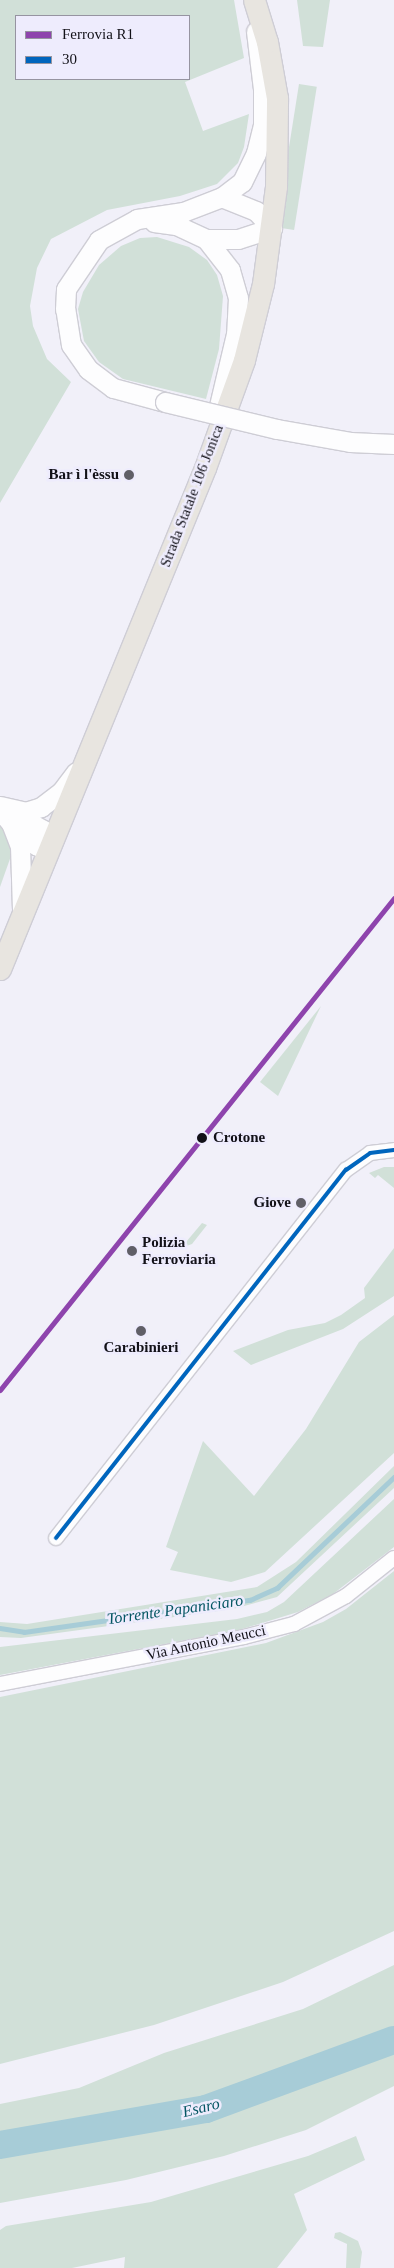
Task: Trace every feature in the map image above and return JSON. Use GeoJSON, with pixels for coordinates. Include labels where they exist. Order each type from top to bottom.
{"type":"FeatureCollection","features":[{"type":"Feature","properties":{"kind":"main road"},"geometry":{"type":"LineString","coordinates":[[253,0],[263,89],[263,124],[256,153],[242,182],[222,197],[183,212],[137,220],[100,240],[74,272],[66,289],[65,308],[71,345],[88,369],[113,388],[277,429],[350,442],[394,444]]}},
{"type":"Feature","properties":{"kind":"main road","name":"Strada Statale 106 Jonica"},"geometry":{"type":"LineString","coordinates":[[0,969],[205,468],[244,360],[263,284],[272,228],[276,186],[277,98],[267,42],[253,0]]}},
{"type":"Feature","properties":{"kind":"main road"},"geometry":{"type":"LineString","coordinates":[[137,220],[176,225],[206,239],[238,239],[272,228],[256,211],[222,197]]}},
{"type":"Feature","properties":{"kind":"main road"},"geometry":{"type":"LineString","coordinates":[[205,468],[236,334],[238,298],[230,270],[206,239]]}},
{"type":"Feature","properties":{"kind":"main road"},"geometry":{"type":"LineString","coordinates":[[0,808],[25,812],[41,807],[61,792],[86,759]]}},
{"type":"Feature","properties":{"kind":"main road"},"geometry":{"type":"LineString","coordinates":[[0,808],[43,830],[49,846]]}},
{"type":"Feature","properties":{"kind":"main road"},"geometry":{"type":"LineString","coordinates":[[0,808],[11,823],[20,846],[24,886],[21,914]]}},
{"type":"Feature","properties":{"kind":"street"},"geometry":{"type":"LineString","coordinates":[[56,1538],[346,1170],[370,1153],[394,1150]]}},
{"type":"Feature","properties":{"kind":"street","name":"Via Antonio Meucci"},"geometry":{"type":"LineString","coordinates":[[0,1684],[244,1637],[294,1624],[346,1596],[394,1558]]}},
{"type":"Feature","properties":{"kind":"shaded area"},"geometry":{"type":"Polygon","coordinates":[[[0,0],[234,0],[244,58],[190,80],[190,15],[15,15],[15,80],[190,80],[185,82],[203,131],[249,114],[244,147],[238,163],[217,184],[180,196],[107,210],[51,239],[37,268],[30,306],[33,326],[47,359],[71,382],[0,503],[0,0]]]}},
{"type":"Feature","properties":{"kind":"shaded area"},"geometry":{"type":"Polygon","coordinates":[[[297,0],[330,0],[323,47],[303,46],[297,0]]]}},
{"type":"Feature","properties":{"kind":"shaded area"},"geometry":{"type":"Polygon","coordinates":[[[299,84],[317,87],[294,230],[276,227],[299,84]]]}},
{"type":"Feature","properties":{"kind":"shaded area"},"geometry":{"type":"Polygon","coordinates":[[[157,237],[189,247],[207,260],[217,275],[223,296],[219,349],[206,399],[123,379],[99,362],[84,341],[78,309],[83,292],[99,265],[121,246],[140,238],[157,237]]]}},
{"type":"Feature","properties":{"kind":"shaded area"},"geometry":{"type":"Polygon","coordinates":[[[0,826],[8,835],[11,856],[0,887],[0,826]]]}},
{"type":"Feature","properties":{"kind":"shaded area"},"geometry":{"type":"Polygon","coordinates":[[[321,1006],[278,1096],[260,1082],[321,1006]]]}},
{"type":"Feature","properties":{"kind":"shaded area"},"geometry":{"type":"Polygon","coordinates":[[[384,1167],[394,1167],[394,1188],[378,1175],[375,1178],[369,1173],[384,1167]]]}},
{"type":"Feature","properties":{"kind":"shaded area"},"geometry":{"type":"Polygon","coordinates":[[[202,1223],[207,1225],[192,1244],[181,1248],[202,1223]]]}},
{"type":"Feature","properties":{"kind":"shaded area"},"geometry":{"type":"Polygon","coordinates":[[[394,1248],[394,1296],[343,1329],[251,1365],[233,1351],[288,1330],[325,1323],[341,1315],[365,1298],[364,1288],[394,1248]]]}},
{"type":"Feature","properties":{"kind":"shaded area"},"geometry":{"type":"Polygon","coordinates":[[[394,1315],[394,1453],[265,1572],[231,1582],[170,1570],[178,1552],[166,1547],[203,1441],[254,1496],[306,1429],[359,1342],[394,1315]]]}},
{"type":"Feature","properties":{"kind":"shaded area"},"geometry":{"type":"Polygon","coordinates":[[[394,1466],[394,1488],[277,1597],[233,1609],[21,1638],[0,1637],[0,1622],[27,1624],[257,1587],[296,1562],[394,1466]]]}},
{"type":"Feature","properties":{"kind":"shaded area"},"geometry":{"type":"Polygon","coordinates":[[[394,1499],[394,1547],[333,1594],[298,1612],[239,1630],[0,1675],[0,1647],[237,1619],[267,1612],[284,1602],[394,1499]]]}},
{"type":"Feature","properties":{"kind":"shaded area"},"geometry":{"type":"Polygon","coordinates":[[[394,1571],[394,1931],[283,1982],[154,2025],[0,2064],[0,1697],[266,1643],[323,1622],[346,1609],[394,1571]]]}},
{"type":"Feature","properties":{"kind":"shaded area"},"geometry":{"type":"Polygon","coordinates":[[[394,1965],[394,2086],[306,2130],[224,2156],[126,2180],[0,2203],[0,2104],[79,2088],[164,2053],[303,2009],[394,1965]]]}},
{"type":"Feature","properties":{"kind":"shaded area"},"geometry":{"type":"Polygon","coordinates":[[[356,2136],[365,2160],[294,2194],[307,2230],[277,2268],[124,2268],[125,2257],[72,2268],[0,2268],[0,2230],[6,2226],[151,2202],[308,2156],[356,2136]]]}},
{"type":"Feature","properties":{"kind":"shaded area"},"geometry":{"type":"Polygon","coordinates":[[[340,2232],[358,2241],[362,2252],[360,2268],[346,2268],[347,2244],[334,2238],[335,2233],[340,2232]]]}},
{"type":"Feature","properties":{"kind":"waterway","name":"Torrente Papaniciaro"},"geometry":{"type":"LineString","coordinates":[[0,1628],[24,1632],[250,1600],[277,1588],[394,1477]]}},
{"type":"Feature","properties":{"kind":"waterway","name":"Esaro"},"geometry":{"type":"LineString","coordinates":[[0,2145],[206,2109],[394,2040]]}},
{"type":"Feature","properties":{"kind":"rail line","name":"R1"},"geometry":{"type":"LineString","coordinates":[[0,1390],[394,898]]}},
{"type":"Feature","properties":{"kind":"transit line","name":"30"},"geometry":{"type":"LineString","coordinates":[[56,1538],[346,1170],[370,1153],[394,1150]]}},
{"type":"Feature","properties":{"kind":"place","name":"Bar ì l'èssu"},"geometry":{"type":"Point","coordinates":[129,475]}},
{"type":"Feature","properties":{"kind":"place","name":"Crotone"},"geometry":{"type":"Point","coordinates":[202,1138]}},
{"type":"Feature","properties":{"kind":"place","name":"Giove"},"geometry":{"type":"Point","coordinates":[301,1203]}},
{"type":"Feature","properties":{"kind":"place","name":"Polizia Ferroviaria"},"geometry":{"type":"Point","coordinates":[132,1251]}},
{"type":"Feature","properties":{"kind":"place","name":"Carabinieri"},"geometry":{"type":"Point","coordinates":[141,1331]}}]}
